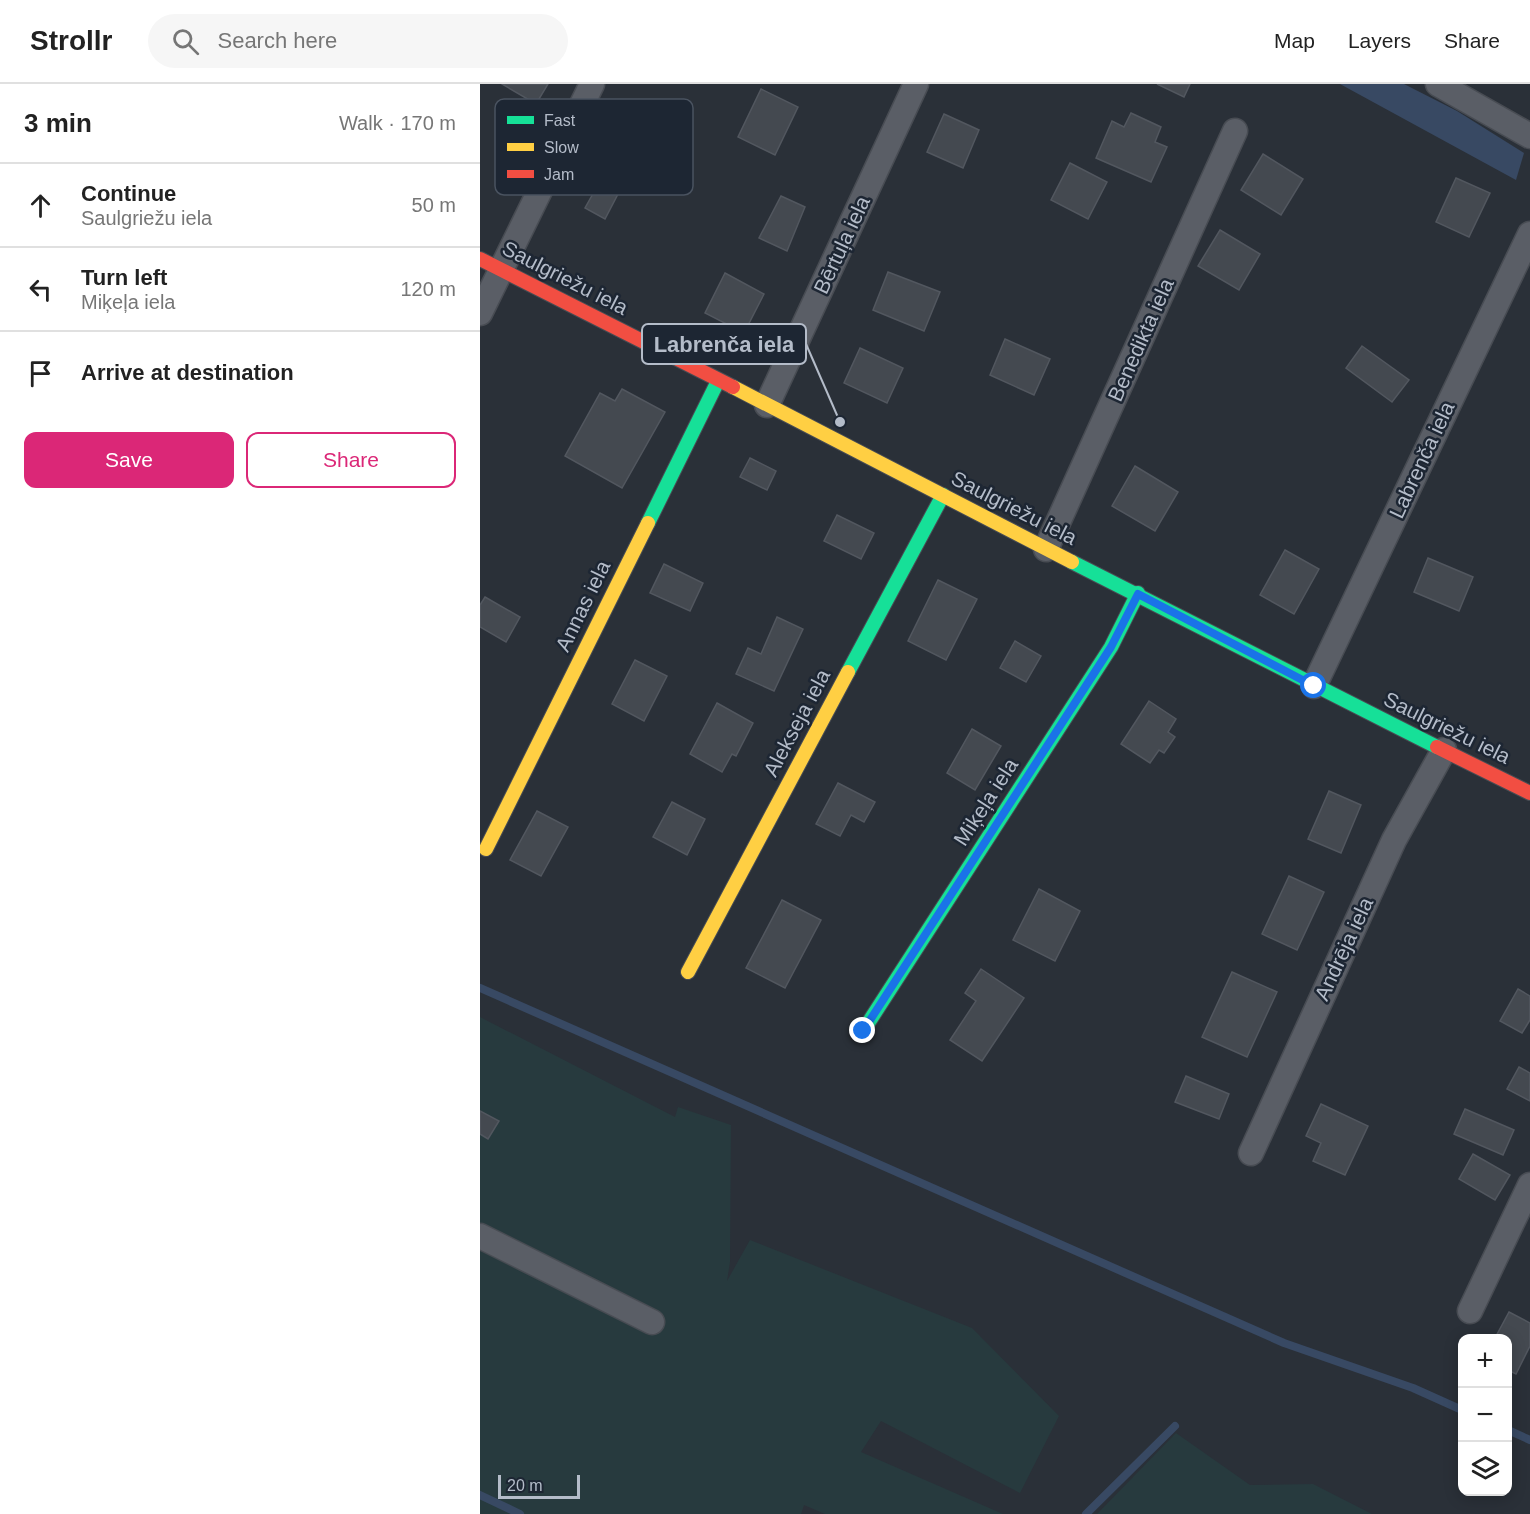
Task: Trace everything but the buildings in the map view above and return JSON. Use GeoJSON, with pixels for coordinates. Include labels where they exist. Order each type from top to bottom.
{"type":"FeatureCollection","features":[{"type":"Feature","properties":{"kind":"street"},"geometry":{"type":"LineString","coordinates":[[584,99],[592,84]]}},
{"type":"Feature","properties":{"kind":"street","name":"Bērtuļa iela"},"geometry":{"type":"LineString","coordinates":[[767,405],[916,84]]}},
{"type":"Feature","properties":{"kind":"street"},"geometry":{"type":"LineString","coordinates":[[1438,84],[1530,136]]}},
{"type":"Feature","properties":{"kind":"street","name":"Benedikta iela"},"geometry":{"type":"LineString","coordinates":[[1046,549],[1235,131]]}},
{"type":"Feature","properties":{"kind":"street"},"geometry":{"type":"LineString","coordinates":[[480,313],[490,264],[529,195]]}},
{"type":"Feature","properties":{"kind":"street","name":"Labrenča iela"},"geometry":{"type":"LineString","coordinates":[[1314,686],[1530,234]]}},
{"type":"Feature","properties":{"kind":"street","name":"Saulgriežu iela"},"geometry":{"type":"LineString","coordinates":[[490,264],[1314,686],[1530,793]]}},
{"type":"Feature","properties":{"kind":"street","name":"Annas iela"},"geometry":{"type":"LineString","coordinates":[[486,849],[718,381]]}},
{"type":"Feature","properties":{"kind":"street","name":"Alekseja iela"},"geometry":{"type":"LineString","coordinates":[[688,972],[943,495]]}},
{"type":"Feature","properties":{"kind":"street","name":"Miķeļa iela"},"geometry":{"type":"LineString","coordinates":[[863,1031],[1111,647],[1138,594]]}},
{"type":"Feature","properties":{"kind":"street","name":"Andrēja iela"},"geometry":{"type":"LineString","coordinates":[[1251,1153],[1394,840],[1444,750]]}},
{"type":"Feature","properties":{"kind":"street"},"geometry":{"type":"LineString","coordinates":[[1470,1311],[1530,1185]]}},
{"type":"Feature","properties":{"kind":"street"},"geometry":{"type":"LineString","coordinates":[[480,1236],[652,1322]]}},
{"type":"Feature","properties":{"kind":"green space"},"geometry":{"type":"Polygon","coordinates":[[[480,1017],[675,1117],[678,1107],[731,1125],[730,1262],[727,1281],[750,1240],[972,1328],[1059,1416],[1020,1493],[881,1421],[861,1452],[1003,1514],[825,1514],[804,1505],[801,1514],[480,1514],[480,1017]]]}},
{"type":"Feature","properties":{"kind":"green space"},"geometry":{"type":"Polygon","coordinates":[[[1176,1433],[1250,1485],[1313,1484],[1372,1514],[1097,1514],[1176,1433]]]}},
{"type":"Feature","properties":{"kind":"water"},"geometry":{"type":"Polygon","coordinates":[[[1340,84],[1404,84],[1457,111],[1524,153],[1516,180],[1340,84]]]}},
{"type":"Feature","properties":{"kind":"waterway"},"geometry":{"type":"LineString","coordinates":[[480,988],[1284,1343],[1413,1388],[1458,1408]]}},
{"type":"Feature","properties":{"kind":"waterway"},"geometry":{"type":"LineString","coordinates":[[1086,1514],[1175,1426]]}},
{"type":"Feature","properties":{"kind":"waterway"},"geometry":{"type":"LineString","coordinates":[[1512,1432],[1530,1440]]}},
{"type":"Feature","properties":{"kind":"waterway"},"geometry":{"type":"LineString","coordinates":[[480,1495],[520,1514]]}},
{"type":"Feature","properties":{"kind":"traffic: fast"},"geometry":{"type":"LineString","coordinates":[[648,523],[718,381]]}},
{"type":"Feature","properties":{"kind":"traffic: fast"},"geometry":{"type":"LineString","coordinates":[[848,672],[943,495]]}},
{"type":"Feature","properties":{"kind":"traffic: fast"},"geometry":{"type":"LineString","coordinates":[[1072,562],[1437,747]]}},
{"type":"Feature","properties":{"kind":"traffic: fast"},"geometry":{"type":"LineString","coordinates":[[863,1031],[1111,647],[1138,593]]}},
{"type":"Feature","properties":{"kind":"traffic: slow"},"geometry":{"type":"LineString","coordinates":[[733,387],[1072,562]]}},
{"type":"Feature","properties":{"kind":"traffic: slow"},"geometry":{"type":"LineString","coordinates":[[486,849],[648,523]]}},
{"type":"Feature","properties":{"kind":"traffic: slow"},"geometry":{"type":"LineString","coordinates":[[688,972],[848,672]]}},
{"type":"Feature","properties":{"kind":"traffic: jam"},"geometry":{"type":"LineString","coordinates":[[480,259],[733,387]]}},
{"type":"Feature","properties":{"kind":"traffic: jam"},"geometry":{"type":"LineString","coordinates":[[1437,747],[1530,793]]}},
{"type":"Feature","properties":{"kind":"place","name":"Labrenča iela"},"geometry":{"type":"Point","coordinates":[840,422]}},
{"type":"Feature","properties":{"kind":"route"},"geometry":{"type":"LineString","coordinates":[[863,1031],[1111,647],[1138,594],[1314,686]]}}]}
